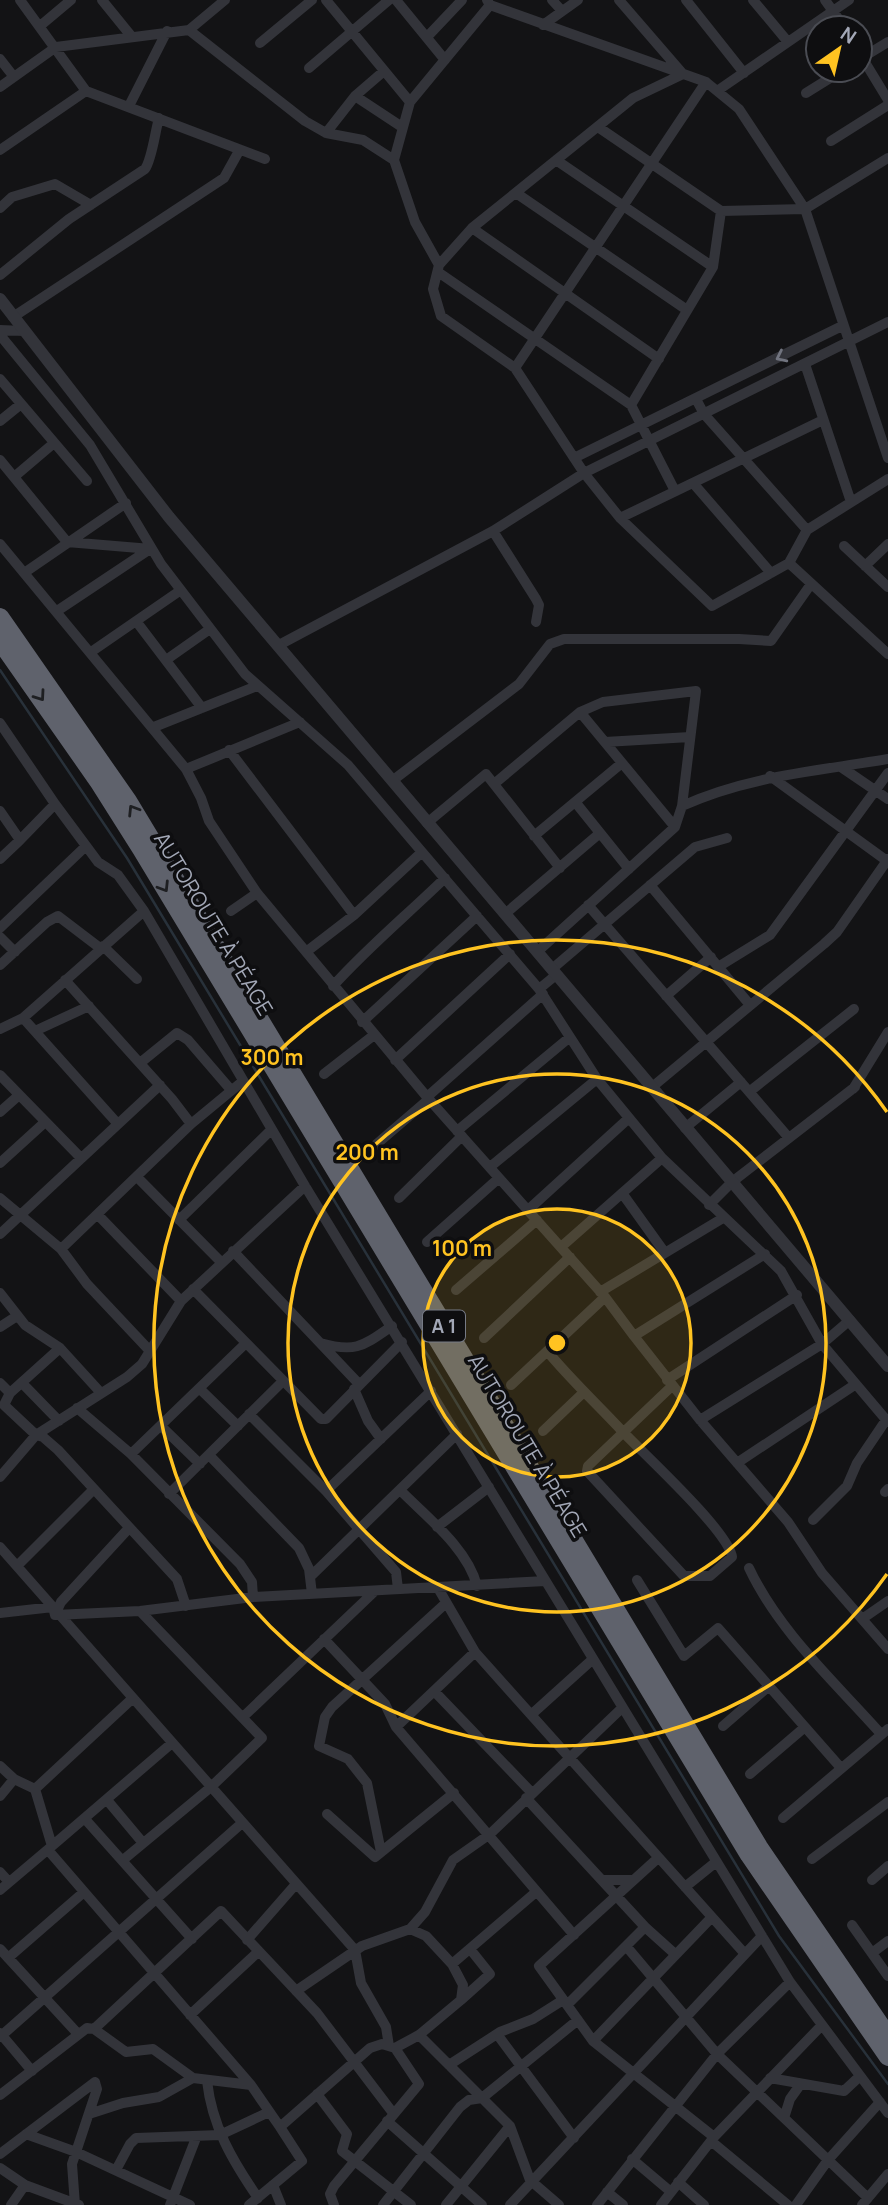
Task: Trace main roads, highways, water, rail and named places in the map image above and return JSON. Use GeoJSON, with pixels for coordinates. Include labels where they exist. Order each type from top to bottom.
{"type":"FeatureCollection","features":[{"type":"Feature","properties":{"kind":"highway","name":"A 1"},"geometry":{"type":"LineString","coordinates":[[0,617],[128,801],[758,1847],[888,2036]]}},
{"type":"Feature","properties":{"kind":"highway","name":"AUTOROUTE À PÉAGE"},"geometry":{"type":"LineString","coordinates":[[0,641],[98,781],[141,849],[748,1855],[888,2057]]}},
{"type":"Feature","properties":{"kind":"waterway"},"geometry":{"type":"LineString","coordinates":[[0,670],[127,858],[779,1936],[888,2084]]}}]}
